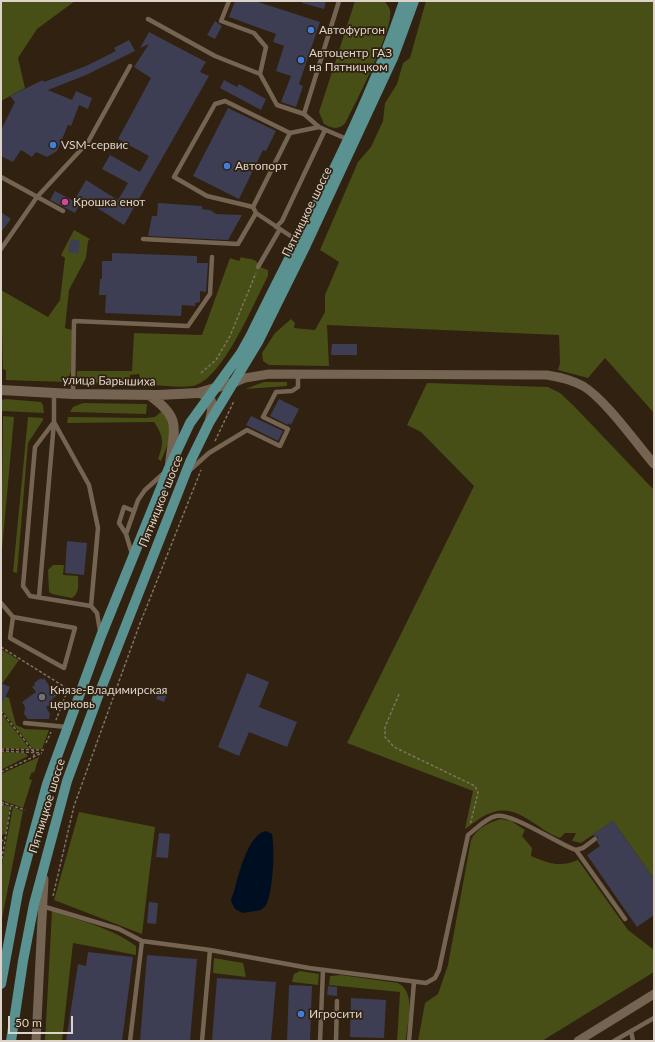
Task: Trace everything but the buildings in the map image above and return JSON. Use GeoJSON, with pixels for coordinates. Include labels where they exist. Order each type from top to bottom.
{"type":"FeatureCollection","features":[{"type":"Feature","properties":{"kind":"main road","name":"Пятницкое шоссе"},"geometry":{"type":"LineString","coordinates":[[11,1041],[22,961],[46,856],[67,781],[94,706],[184,476],[209,423],[258,342],[351,141],[405,1]]}},
{"type":"Feature","properties":{"kind":"main road","name":"Пятницкое шоссе"},"geometry":{"type":"LineString","coordinates":[[1,984],[18,892],[47,784],[101,636],[169,468],[190,424],[251,335],[298,241],[351,141]]}},
{"type":"Feature","properties":{"kind":"main road","name":"улица Барышиха"},"geometry":{"type":"LineString","coordinates":[[1,390],[73,394],[149,395],[198,393],[235,382]]}},
{"type":"Feature","properties":{"kind":"main road"},"geometry":{"type":"LineString","coordinates":[[198,393],[209,397],[213,406],[209,423]]}},
{"type":"Feature","properties":{"kind":"main road"},"geometry":{"type":"LineString","coordinates":[[149,395],[167,409],[174,423],[169,468]]}},
{"type":"Feature","properties":{"kind":"street"},"geometry":{"type":"LineString","coordinates":[[235,382],[256,375],[547,374],[568,379],[584,386],[598,398],[654,464]]}},
{"type":"Feature","properties":{"kind":"street"},"geometry":{"type":"LineString","coordinates":[[36,1041],[46,907],[46,856]]}},
{"type":"Feature","properties":{"kind":"street"},"geometry":{"type":"LineString","coordinates":[[578,1041],[654,994]]}},
{"type":"Feature","properties":{"kind":"lane"},"geometry":{"type":"LineString","coordinates":[[229,1],[221,21],[254,33],[266,47],[260,74]]}},
{"type":"Feature","properties":{"kind":"lane"},"geometry":{"type":"LineString","coordinates":[[304,114],[339,1]]}},
{"type":"Feature","properties":{"kind":"lane"},"geometry":{"type":"LineString","coordinates":[[148,19],[215,56],[260,74],[277,105],[304,114],[319,127],[351,141]]}},
{"type":"Feature","properties":{"kind":"lane"},"geometry":{"type":"LineString","coordinates":[[2,247],[37,197],[88,142],[130,66]]}},
{"type":"Feature","properties":{"kind":"lane"},"geometry":{"type":"LineString","coordinates":[[298,241],[256,213],[253,207],[207,196],[174,177],[214,104],[225,101],[290,133],[319,127]]}},
{"type":"Feature","properties":{"kind":"lane"},"geometry":{"type":"LineString","coordinates":[[258,267],[282,221],[325,130]]}},
{"type":"Feature","properties":{"kind":"lane"},"geometry":{"type":"LineString","coordinates":[[253,207],[290,133]]}},
{"type":"Feature","properties":{"kind":"lane"},"geometry":{"type":"LineString","coordinates":[[1,177],[63,212]]}},
{"type":"Feature","properties":{"kind":"lane"},"geometry":{"type":"LineString","coordinates":[[143,238],[238,244],[256,213]]}},
{"type":"Feature","properties":{"kind":"lane"},"geometry":{"type":"LineString","coordinates":[[73,394],[74,321],[188,326],[210,294],[212,257]]}},
{"type":"Feature","properties":{"kind":"lane"},"geometry":{"type":"LineString","coordinates":[[184,476],[209,453],[247,430],[280,446],[288,429],[264,417],[276,392],[292,391],[298,387],[298,374]]}},
{"type":"Feature","properties":{"kind":"lane"},"geometry":{"type":"LineString","coordinates":[[39,597],[54,422],[54,393]]}},
{"type":"Feature","properties":{"kind":"lane"},"geometry":{"type":"LineString","coordinates":[[54,422],[35,447],[23,586],[30,596],[91,606],[97,613],[101,636]]}},
{"type":"Feature","properties":{"kind":"lane"},"geometry":{"type":"LineString","coordinates":[[54,422],[89,485],[98,528],[91,606]]}},
{"type":"Feature","properties":{"kind":"lane"},"geometry":{"type":"LineString","coordinates":[[126,534],[138,500],[145,490],[169,468]]}},
{"type":"Feature","properties":{"kind":"lane"},"geometry":{"type":"LineString","coordinates":[[133,557],[126,534],[119,523],[124,507],[134,511]]}},
{"type":"Feature","properties":{"kind":"lane"},"geometry":{"type":"LineString","coordinates":[[1,603],[13,617],[76,628],[64,668],[10,638],[13,617]]}},
{"type":"Feature","properties":{"kind":"lane"},"geometry":{"type":"LineString","coordinates":[[25,723],[68,727]]}},
{"type":"Feature","properties":{"kind":"lane"},"geometry":{"type":"LineString","coordinates":[[46,907],[119,929],[142,941],[210,950],[323,970],[426,983],[435,978],[439,970],[468,835],[496,816],[503,815],[513,818],[563,845],[576,850],[625,919]]}},
{"type":"Feature","properties":{"kind":"lane"},"geometry":{"type":"LineString","coordinates":[[576,850],[583,848],[595,839]]}},
{"type":"Feature","properties":{"kind":"lane"},"geometry":{"type":"LineString","coordinates":[[130,1041],[142,941]]}},
{"type":"Feature","properties":{"kind":"lane"},"geometry":{"type":"LineString","coordinates":[[202,1041],[210,950]]}},
{"type":"Feature","properties":{"kind":"lane"},"geometry":{"type":"LineString","coordinates":[[320,1041],[323,970]]}},
{"type":"Feature","properties":{"kind":"lane"},"geometry":{"type":"LineString","coordinates":[[409,1041],[414,982]]}},
{"type":"Feature","properties":{"kind":"lane"},"geometry":{"type":"LineString","coordinates":[[336,1041],[337,1001]]}},
{"type":"Feature","properties":{"kind":"lane"},"geometry":{"type":"LineString","coordinates":[[614,1041],[654,1018]]}},
{"type":"Feature","properties":{"kind":"lane"},"geometry":{"type":"LineString","coordinates":[[631,1031],[633,1041]]}},
{"type":"Feature","properties":{"kind":"path"},"geometry":{"type":"LineString","coordinates":[[201,373],[216,360],[230,336],[258,267]]}},
{"type":"Feature","properties":{"kind":"path"},"geometry":{"type":"LineString","coordinates":[[209,453],[235,399]]}},
{"type":"Feature","properties":{"kind":"path"},"geometry":{"type":"LineString","coordinates":[[46,907],[74,806],[139,626],[202,468]]}},
{"type":"Feature","properties":{"kind":"path"},"geometry":{"type":"LineString","coordinates":[[1,647],[68,689],[46,743]]}},
{"type":"Feature","properties":{"kind":"path"},"geometry":{"type":"LineString","coordinates":[[399,694],[385,727],[385,738],[394,746],[475,786],[478,793],[468,835]]}},
{"type":"Feature","properties":{"kind":"path"},"geometry":{"type":"LineString","coordinates":[[1,711],[34,751],[42,753],[1,772]]}},
{"type":"Feature","properties":{"kind":"path"},"geometry":{"type":"LineString","coordinates":[[1,750],[44,750]]}},
{"type":"Feature","properties":{"kind":"path"},"geometry":{"type":"LineString","coordinates":[[34,751],[34,757]]}},
{"type":"Feature","properties":{"kind":"path"},"geometry":{"type":"LineString","coordinates":[[1,802],[25,810]]}},
{"type":"Feature","properties":{"kind":"path"},"geometry":{"type":"LineString","coordinates":[[1,806],[6,803]]}},
{"type":"Feature","properties":{"kind":"path"},"geometry":{"type":"LineString","coordinates":[[1,864],[11,805]]}},
{"type":"Feature","properties":{"kind":"path"},"geometry":{"type":"LineString","coordinates":[[1,842],[6,838]]}},
{"type":"Feature","properties":{"kind":"green space"},"geometry":{"type":"Polygon","coordinates":[[[1,1],[75,1],[37,29],[18,58],[25,88],[1,101],[1,1]]]}},
{"type":"Feature","properties":{"kind":"green space"},"geometry":{"type":"Polygon","coordinates":[[[355,1],[385,2],[390,10],[390,19],[373,66],[346,122],[344,125],[333,128],[324,124],[319,112],[355,1]]]}},
{"type":"Feature","properties":{"kind":"green space"},"geometry":{"type":"Polygon","coordinates":[[[426,1],[654,1],[654,413],[605,358],[588,378],[558,370],[560,363],[559,335],[327,325],[329,366],[269,365],[263,361],[262,353],[275,333],[291,319],[295,323],[294,328],[315,330],[325,312],[325,295],[339,262],[320,250],[358,162],[371,147],[383,121],[385,103],[397,84],[403,63],[410,58],[426,1]]]}},
{"type":"Feature","properties":{"kind":"green space"},"geometry":{"type":"Polygon","coordinates":[[[74,230],[90,239],[88,241],[86,258],[69,290],[65,328],[72,330],[73,350],[71,372],[65,382],[6,380],[6,370],[3,369],[1,290],[48,317],[60,300],[65,258],[61,255],[74,230]]]}},
{"type":"Feature","properties":{"kind":"green space"},"geometry":{"type":"Polygon","coordinates":[[[241,257],[252,259],[257,262],[260,267],[268,270],[268,276],[246,321],[226,355],[215,370],[204,381],[187,387],[146,385],[141,383],[139,374],[130,375],[129,384],[82,383],[77,381],[77,371],[132,371],[134,333],[202,335],[230,258],[239,261],[241,257]]]}},
{"type":"Feature","properties":{"kind":"green space"},"geometry":{"type":"Polygon","coordinates":[[[264,382],[287,382],[287,386],[245,389],[264,382]]]}},
{"type":"Feature","properties":{"kind":"green space"},"geometry":{"type":"Polygon","coordinates":[[[427,383],[548,387],[560,393],[573,405],[654,490],[654,879],[613,821],[581,843],[572,841],[576,833],[565,833],[560,838],[551,834],[527,818],[510,811],[500,811],[487,814],[465,829],[473,791],[347,743],[474,486],[421,432],[407,425],[427,383]]]}},
{"type":"Feature","properties":{"kind":"green space"},"geometry":{"type":"Polygon","coordinates":[[[6,399],[41,402],[44,413],[2,411],[1,400],[6,399]]]}},
{"type":"Feature","properties":{"kind":"green space"},"geometry":{"type":"Polygon","coordinates":[[[83,403],[147,404],[146,414],[70,412],[73,407],[83,403]]]}},
{"type":"Feature","properties":{"kind":"green space"},"geometry":{"type":"Polygon","coordinates":[[[164,409],[171,436],[161,461],[158,459],[162,440],[160,432],[154,422],[67,423],[68,417],[155,417],[164,409]]]}},
{"type":"Feature","properties":{"kind":"green space"},"geometry":{"type":"Polygon","coordinates":[[[3,416],[14,417],[1,561],[3,416]]]}},
{"type":"Feature","properties":{"kind":"green space"},"geometry":{"type":"Polygon","coordinates":[[[28,417],[43,418],[43,420],[28,443],[17,573],[13,572],[28,417]]]}},
{"type":"Feature","properties":{"kind":"green space"},"geometry":{"type":"Polygon","coordinates":[[[53,565],[64,565],[63,575],[78,576],[77,591],[75,596],[72,598],[49,592],[48,570],[53,565]]]}},
{"type":"Feature","properties":{"kind":"green space"},"geometry":{"type":"Polygon","coordinates":[[[1,649],[19,660],[2,684],[1,683],[1,649]]]}},
{"type":"Feature","properties":{"kind":"green space"},"geometry":{"type":"Polygon","coordinates":[[[1,695],[9,698],[16,725],[25,729],[49,730],[42,749],[33,749],[1,709],[1,695]]]}},
{"type":"Feature","properties":{"kind":"green space"},"geometry":{"type":"Polygon","coordinates":[[[1,713],[30,749],[1,748],[1,713]]]}},
{"type":"Feature","properties":{"kind":"green space"},"geometry":{"type":"Polygon","coordinates":[[[1,752],[25,753],[28,756],[1,770],[1,752]]]}},
{"type":"Feature","properties":{"kind":"green space"},"geometry":{"type":"Polygon","coordinates":[[[39,757],[34,773],[32,772],[29,779],[32,780],[23,808],[1,800],[1,774],[39,757]]]}},
{"type":"Feature","properties":{"kind":"green space"},"geometry":{"type":"Polygon","coordinates":[[[5,805],[10,806],[6,833],[1,836],[1,807],[5,805]]]}},
{"type":"Feature","properties":{"kind":"green space"},"geometry":{"type":"Polygon","coordinates":[[[13,807],[23,811],[1,924],[1,869],[13,807]]]}},
{"type":"Feature","properties":{"kind":"green space"},"geometry":{"type":"Polygon","coordinates":[[[79,812],[155,827],[142,934],[54,900],[79,812]]]}},
{"type":"Feature","properties":{"kind":"green space"},"geometry":{"type":"Polygon","coordinates":[[[501,819],[511,821],[525,830],[522,836],[532,848],[531,856],[554,864],[565,864],[578,860],[628,930],[654,950],[654,972],[542,1041],[418,1041],[425,1003],[438,994],[448,965],[471,840],[476,832],[483,826],[501,819]]]}},
{"type":"Feature","properties":{"kind":"green space"},"geometry":{"type":"Polygon","coordinates":[[[52,911],[117,934],[136,946],[136,955],[73,943],[62,1041],[45,1041],[52,911]]]}},
{"type":"Feature","properties":{"kind":"green space"},"geometry":{"type":"Polygon","coordinates":[[[214,958],[243,963],[246,977],[213,973],[214,958]]]}},
{"type":"Feature","properties":{"kind":"green space"},"geometry":{"type":"Polygon","coordinates":[[[300,971],[319,974],[318,985],[292,982],[294,974],[300,971]]]}},
{"type":"Feature","properties":{"kind":"green space"},"geometry":{"type":"Polygon","coordinates":[[[341,975],[398,983],[404,988],[409,1001],[410,1009],[406,1041],[397,1041],[400,992],[329,985],[330,976],[341,975]]]}},
{"type":"Feature","properties":{"kind":"water"},"geometry":{"type":"Polygon","coordinates":[[[266,831],[272,834],[273,849],[272,879],[267,904],[261,910],[243,913],[235,909],[231,899],[241,866],[249,847],[260,834],[266,831]]]}},
{"type":"Feature","properties":{"kind":"place","name":"Автофургон"},"geometry":{"type":"Point","coordinates":[311,30]}},
{"type":"Feature","properties":{"kind":"place","name":"Автоцентр ГАЗ на Пятницком"},"geometry":{"type":"Point","coordinates":[301,60]}},
{"type":"Feature","properties":{"kind":"place","name":"VSM-сервис"},"geometry":{"type":"Point","coordinates":[53,145]}},
{"type":"Feature","properties":{"kind":"place","name":"Автопорт"},"geometry":{"type":"Point","coordinates":[227,166]}},
{"type":"Feature","properties":{"kind":"place","name":"Крошка енот"},"geometry":{"type":"Point","coordinates":[65,202]}},
{"type":"Feature","properties":{"kind":"place","name":"Князе-Владимирская церковь"},"geometry":{"type":"Point","coordinates":[42,697]}},
{"type":"Feature","properties":{"kind":"place","name":"Игросити"},"geometry":{"type":"Point","coordinates":[301,1014]}}]}
